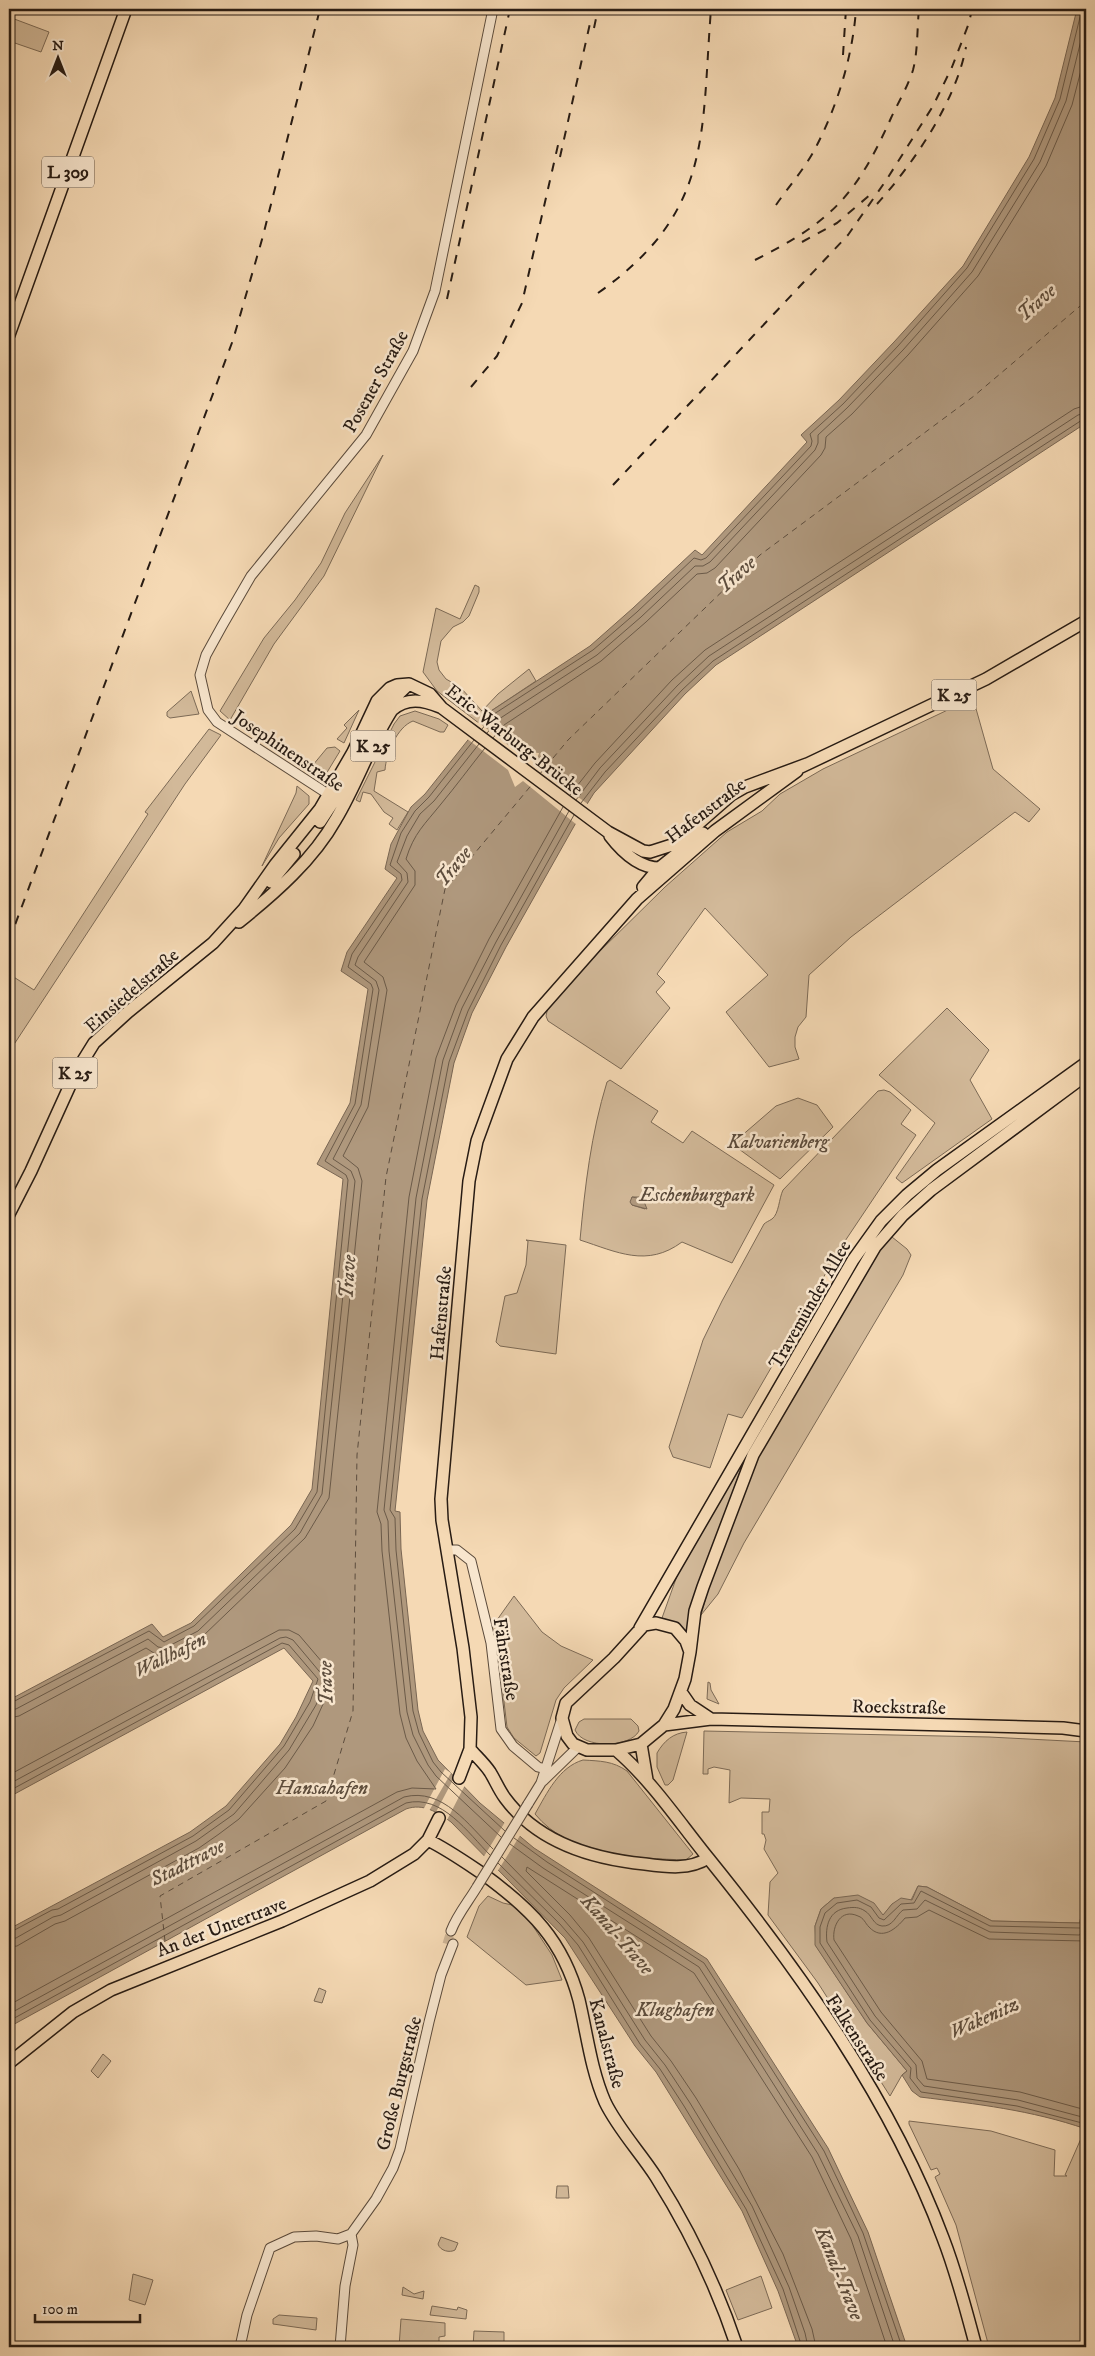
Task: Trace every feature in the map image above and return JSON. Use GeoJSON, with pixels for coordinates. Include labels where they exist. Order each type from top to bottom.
{"type":"FeatureCollection","features":[{"type":"Feature","properties":{"kind":"main road","name":"L 309"},"geometry":{"type":"LineString","coordinates":[[9,335],[126,9]]}},
{"type":"Feature","properties":{"kind":"main road","name":"K 25"},"geometry":{"type":"LineString","coordinates":[[650,852],[674,844],[731,795],[745,786],[812,762],[986,679],[1086,621]]}},
{"type":"Feature","properties":{"kind":"main road","name":"Einsiedelstraße"},"geometry":{"type":"LineString","coordinates":[[336,800],[353,752],[377,702],[384,693],[397,685],[409,684]]}},
{"type":"Feature","properties":{"kind":"main road","name":"Einsiedelstraße"},"geometry":{"type":"LineString","coordinates":[[221,936],[303,832],[336,800],[376,720],[394,696],[409,684]]}},
{"type":"Feature","properties":{"kind":"main road","name":"Eric-Warburg-Brücke"},"geometry":{"type":"LineString","coordinates":[[409,684],[430,694],[442,708],[608,832],[636,848],[650,852]]}},
{"type":"Feature","properties":{"kind":"main road","name":"Einsiedelstraße"},"geometry":{"type":"LineString","coordinates":[[9,1214],[31,1171],[76,1072],[94,1043],[128,1012],[240,921],[336,800],[392,710],[402,703],[416,700],[442,708]]}},
{"type":"Feature","properties":{"kind":"main road","name":"Hafenstraße"},"geometry":{"type":"LineString","coordinates":[[658,868],[752,795],[812,762]]}},
{"type":"Feature","properties":{"kind":"main road","name":"Hafenstraße"},"geometry":{"type":"LineString","coordinates":[[460,1778],[470,1749],[469,1698],[442,1520],[443,1473],[469,1181],[477,1141],[507,1059],[533,1017],[651,881],[676,865],[742,810],[812,762]]}},
{"type":"Feature","properties":{"kind":"main road","name":"Eric-Warburg-Brücke"},"geometry":{"type":"LineString","coordinates":[[608,832],[624,852],[636,862],[648,867],[658,868],[676,865]]}},
{"type":"Feature","properties":{"kind":"main road"},"geometry":{"type":"LineString","coordinates":[[650,852],[656,857],[658,868],[651,881]]}},
{"type":"Feature","properties":{"kind":"main road","name":"K 25"},"geometry":{"type":"LineString","coordinates":[[636,862],[651,881]]}},
{"type":"Feature","properties":{"kind":"main road","name":"Travemünder Allee"},"geometry":{"type":"LineString","coordinates":[[562,1718],[564,1708],[573,1696],[614,1658],[639,1630],[853,1260],[881,1221],[937,1170],[1086,1063]]}},
{"type":"Feature","properties":{"kind":"main road","name":"Travemünder Allee"},"geometry":{"type":"LineString","coordinates":[[664,1725],[681,1692],[690,1652],[695,1611],[700,1595],[753,1455],[875,1246],[909,1209],[931,1190],[1086,1075]]}},
{"type":"Feature","properties":{"kind":"main road"},"geometry":{"type":"LineString","coordinates":[[639,1630],[644,1625],[656,1622],[668,1624],[681,1634],[690,1652]]}},
{"type":"Feature","properties":{"kind":"main road"},"geometry":{"type":"LineString","coordinates":[[681,1692],[690,1705],[711,1719]]}},
{"type":"Feature","properties":{"kind":"main road"},"geometry":{"type":"LineString","coordinates":[[562,1718],[567,1736],[578,1747],[597,1751],[616,1750],[641,1744],[654,1736],[664,1725]]}},
{"type":"Feature","properties":{"kind":"main road","name":"Roeckstraße"},"geometry":{"type":"LineString","coordinates":[[664,1725],[711,1719],[1063,1728],[1086,1731]]}},
{"type":"Feature","properties":{"kind":"main road","name":"Falkenstraße"},"geometry":{"type":"LineString","coordinates":[[641,1744],[647,1780]]}},
{"type":"Feature","properties":{"kind":"main road"},"geometry":{"type":"LineString","coordinates":[[470,1749],[489,1770],[505,1798],[531,1825],[572,1849],[617,1862],[656,1865],[687,1867],[708,1858]]}},
{"type":"Feature","properties":{"kind":"main road","name":"Falkenstraße"},"geometry":{"type":"LineString","coordinates":[[616,1750],[647,1780],[760,1924],[796,1975],[883,2110],[921,2184],[943,2238],[958,2280],[976,2347]]}},
{"type":"Feature","properties":{"kind":"main road","name":"An der Untertrave"},"geometry":{"type":"LineString","coordinates":[[9,2063],[73,2012],[110,1990],[282,1921],[355,1889],[409,1857],[428,1840],[439,1818]]}},
{"type":"Feature","properties":{"kind":"main road","name":"Kanalstraße"},"geometry":{"type":"LineString","coordinates":[[428,1840],[456,1856],[508,1893],[537,1918],[553,1939],[568,1967],[597,2080],[606,2103],[684,2223],[714,2286],[737,2347]]}},
{"type":"Feature","properties":{"kind":"street","name":"Posener Straße"},"geometry":{"type":"LineString","coordinates":[[217,722],[208,710],[200,675],[206,655],[251,576],[366,435],[413,351],[435,291],[493,9]]}},
{"type":"Feature","properties":{"kind":"street","name":"Josephinenstraße"},"geometry":{"type":"LineString","coordinates":[[217,722],[336,800]]}},
{"type":"Feature","properties":{"kind":"street","name":"Fährstraße"},"geometry":{"type":"LineString","coordinates":[[447,1550],[457,1550],[471,1561],[491,1643],[501,1729],[513,1746],[538,1767],[546,1769]]}},
{"type":"Feature","properties":{"kind":"street"},"geometry":{"type":"LineString","coordinates":[[454,1932],[456,1917],[464,1910],[541,1783],[562,1718]]}},
{"type":"Feature","properties":{"kind":"street"},"geometry":{"type":"LineString","coordinates":[[541,1783],[578,1747]]}},
{"type":"Feature","properties":{"kind":"street","name":"Große Burgstraße"},"geometry":{"type":"LineString","coordinates":[[351,2234],[365,2216],[389,2175],[398,2155],[424,2040],[450,1947]]}},
{"type":"Feature","properties":{"kind":"street"},"geometry":{"type":"LineString","coordinates":[[240,2347],[259,2276],[270,2248],[294,2236],[338,2238],[351,2234],[353,2245],[345,2286],[340,2347]]}},
{"type":"Feature","properties":{"kind":"green space"},"geometry":{"type":"Polygon","coordinates":[[[9,17],[49,32],[41,52],[9,41],[9,17]]]}},
{"type":"Feature","properties":{"kind":"green space"},"geometry":{"type":"Polygon","coordinates":[[[383,455],[324,576],[274,644],[230,720],[220,711],[264,638],[295,600],[321,563],[345,513],[383,455]]]}},
{"type":"Feature","properties":{"kind":"green space"},"geometry":{"type":"Polygon","coordinates":[[[475,585],[479,587],[479,592],[469,616],[463,622],[453,627],[441,641],[437,662],[439,670],[446,679],[460,687],[482,711],[498,694],[529,669],[536,681],[491,711],[480,724],[437,691],[423,672],[436,608],[460,619],[475,585]]]}},
{"type":"Feature","properties":{"kind":"green space"},"geometry":{"type":"Polygon","coordinates":[[[191,691],[199,714],[170,718],[167,716],[167,712],[191,691]]]}},
{"type":"Feature","properties":{"kind":"green space"},"geometry":{"type":"Polygon","coordinates":[[[973,698],[993,769],[1040,809],[1029,822],[1015,812],[851,937],[809,975],[806,1017],[798,1027],[795,1037],[795,1047],[799,1059],[769,1067],[726,1012],[768,975],[705,908],[657,974],[665,982],[656,992],[670,1008],[621,1069],[548,1021],[546,1016],[548,1007],[597,954],[665,887],[727,832],[762,811],[780,794],[823,769],[973,698]]]}},
{"type":"Feature","properties":{"kind":"green space"},"geometry":{"type":"Polygon","coordinates":[[[359,710],[344,743],[337,739],[347,728],[344,725],[359,710]]]}},
{"type":"Feature","properties":{"kind":"green space"},"geometry":{"type":"Polygon","coordinates":[[[415,711],[439,719],[448,725],[444,732],[440,732],[413,721],[407,724],[393,742],[385,770],[377,772],[374,791],[408,812],[397,830],[389,824],[393,818],[384,812],[371,794],[363,792],[360,802],[356,800],[394,724],[400,716],[415,711]]]}},
{"type":"Feature","properties":{"kind":"green space"},"geometry":{"type":"Polygon","coordinates":[[[209,729],[221,735],[185,784],[9,1052],[9,974],[34,990],[148,814],[145,812],[209,729]]]}},
{"type":"Feature","properties":{"kind":"green space"},"geometry":{"type":"Polygon","coordinates":[[[335,747],[340,751],[326,774],[315,776],[308,771],[327,748],[335,747]]]}},
{"type":"Feature","properties":{"kind":"green space"},"geometry":{"type":"Polygon","coordinates":[[[297,786],[309,796],[309,804],[279,838],[262,866],[296,793],[297,786]]]}},
{"type":"Feature","properties":{"kind":"green space"},"geometry":{"type":"Polygon","coordinates":[[[947,1008],[989,1050],[970,1080],[992,1119],[902,1183],[896,1178],[935,1123],[879,1075],[947,1008]]]}},
{"type":"Feature","properties":{"kind":"green space","name":"Eschenburgpark"},"geometry":{"type":"Polygon","coordinates":[[[610,1080],[658,1111],[651,1122],[683,1143],[692,1131],[774,1185],[732,1263],[682,1242],[669,1250],[644,1256],[619,1253],[580,1240],[589,1160],[607,1082],[610,1080]],[[632,1197],[632,1205],[645,1209],[639,1197],[632,1197]]]}},
{"type":"Feature","properties":{"kind":"green space"},"geometry":{"type":"Polygon","coordinates":[[[878,1091],[890,1092],[911,1110],[901,1124],[916,1135],[841,1247],[742,1418],[728,1414],[710,1468],[673,1457],[669,1447],[703,1340],[764,1224],[774,1217],[783,1190],[878,1091]]]}},
{"type":"Feature","properties":{"kind":"green space","name":"Kalvarienberg"},"geometry":{"type":"Polygon","coordinates":[[[798,1098],[817,1105],[833,1127],[780,1179],[732,1144],[776,1106],[798,1098]]]}},
{"type":"Feature","properties":{"kind":"green space"},"geometry":{"type":"Polygon","coordinates":[[[892,1237],[907,1249],[911,1255],[903,1275],[744,1543],[718,1594],[701,1615],[750,1466],[883,1243],[892,1237]]]}},
{"type":"Feature","properties":{"kind":"green space"},"geometry":{"type":"Polygon","coordinates":[[[526,1240],[566,1245],[556,1354],[500,1346],[496,1342],[505,1296],[517,1293],[526,1265],[528,1241],[526,1240]]]}},
{"type":"Feature","properties":{"kind":"green space"},"geometry":{"type":"Polygon","coordinates":[[[743,1463],[691,1610],[688,1635],[680,1626],[662,1618],[682,1562],[743,1463]]]}},
{"type":"Feature","properties":{"kind":"green space"},"geometry":{"type":"Polygon","coordinates":[[[514,1596],[542,1632],[561,1646],[593,1660],[564,1688],[556,1700],[540,1753],[536,1756],[514,1738],[507,1727],[498,1651],[492,1627],[514,1596]]]}},
{"type":"Feature","properties":{"kind":"green space"},"geometry":{"type":"Polygon","coordinates":[[[708,1682],[710,1683],[711,1690],[719,1704],[707,1699],[708,1682]]]}},
{"type":"Feature","properties":{"kind":"green space"},"geometry":{"type":"Polygon","coordinates":[[[584,1719],[631,1719],[638,1726],[639,1731],[634,1737],[626,1741],[607,1744],[596,1743],[587,1741],[575,1730],[579,1722],[584,1719]]]}},
{"type":"Feature","properties":{"kind":"green space"},"geometry":{"type":"Polygon","coordinates":[[[704,1731],[989,1737],[1086,1742],[1086,1891],[1083,1896],[1080,1923],[992,1921],[927,1887],[918,1886],[911,1900],[892,1904],[883,1916],[834,1898],[821,1909],[815,1926],[816,1946],[867,2023],[907,2071],[902,2075],[890,2096],[818,1983],[768,1915],[770,1882],[778,1873],[764,1849],[766,1840],[764,1834],[762,1834],[762,1812],[769,1812],[770,1799],[741,1798],[729,1803],[730,1770],[714,1767],[708,1769],[708,1774],[703,1774],[704,1731]]]}},
{"type":"Feature","properties":{"kind":"green space"},"geometry":{"type":"Polygon","coordinates":[[[687,1732],[673,1780],[668,1785],[665,1785],[657,1767],[657,1753],[669,1738],[687,1732]]]}},
{"type":"Feature","properties":{"kind":"green space"},"geometry":{"type":"Polygon","coordinates":[[[583,1760],[611,1763],[627,1771],[693,1854],[686,1860],[625,1856],[585,1847],[566,1839],[549,1828],[535,1814],[560,1775],[567,1768],[583,1760]]]}},
{"type":"Feature","properties":{"kind":"green space"},"geometry":{"type":"Polygon","coordinates":[[[488,1896],[512,1905],[531,1923],[552,1955],[562,1980],[526,1985],[467,1937],[479,1906],[488,1896]]]}},
{"type":"Feature","properties":{"kind":"green space"},"geometry":{"type":"Polygon","coordinates":[[[319,1988],[326,1991],[322,2003],[314,2001],[319,1988]]]}},
{"type":"Feature","properties":{"kind":"green space"},"geometry":{"type":"Polygon","coordinates":[[[103,2054],[111,2061],[98,2078],[91,2071],[103,2054]]]}},
{"type":"Feature","properties":{"kind":"green space"},"geometry":{"type":"Polygon","coordinates":[[[909,2121],[991,2131],[1055,2150],[1054,2176],[1067,2176],[1065,2175],[1083,2134],[1086,2135],[1086,2347],[989,2347],[956,2225],[935,2177],[940,2174],[937,2168],[931,2170],[909,2121]]]}},
{"type":"Feature","properties":{"kind":"green space"},"geometry":{"type":"Polygon","coordinates":[[[557,2186],[568,2186],[569,2198],[556,2198],[557,2186]]]}},
{"type":"Feature","properties":{"kind":"green space"},"geometry":{"type":"Polygon","coordinates":[[[441,2237],[458,2243],[455,2250],[443,2250],[438,2244],[441,2237]]]}},
{"type":"Feature","properties":{"kind":"green space"},"geometry":{"type":"Polygon","coordinates":[[[133,2274],[153,2280],[145,2305],[129,2300],[133,2274]]]}},
{"type":"Feature","properties":{"kind":"green space"},"geometry":{"type":"Polygon","coordinates":[[[761,2276],[772,2308],[738,2320],[726,2290],[761,2276]]]}},
{"type":"Feature","properties":{"kind":"green space"},"geometry":{"type":"Polygon","coordinates":[[[403,2287],[414,2294],[424,2291],[423,2299],[402,2295],[403,2287]]]}},
{"type":"Feature","properties":{"kind":"green space"},"geometry":{"type":"Polygon","coordinates":[[[432,2306],[457,2310],[458,2307],[467,2310],[466,2319],[430,2315],[432,2306]]]}},
{"type":"Feature","properties":{"kind":"green space"},"geometry":{"type":"Polygon","coordinates":[[[279,2315],[317,2318],[316,2330],[273,2324],[273,2319],[279,2315]]]}},
{"type":"Feature","properties":{"kind":"green space"},"geometry":{"type":"Polygon","coordinates":[[[401,2319],[445,2323],[445,2336],[439,2337],[439,2347],[399,2347],[401,2319]]]}},
{"type":"Feature","properties":{"kind":"green space"},"geometry":{"type":"Polygon","coordinates":[[[474,2331],[504,2332],[504,2347],[473,2347],[474,2331]]]}},
{"type":"Feature","properties":{"kind":"water"},"geometry":{"type":"Polygon","coordinates":[[[1077,9],[1086,9],[1086,423],[716,665],[685,694],[594,793],[506,947],[472,1013],[454,1063],[427,1200],[395,1511],[400,1512],[401,1549],[418,1710],[423,1731],[438,1760],[480,1803],[534,1848],[707,1959],[828,2148],[868,2232],[907,2347],[798,2347],[778,2291],[742,2211],[656,2072],[635,2046],[565,1938],[451,1822],[430,1810],[418,1807],[406,1809],[9,2027],[9,1929],[190,1832],[226,1806],[280,1744],[296,1717],[313,1681],[284,1648],[9,1797],[9,1700],[152,1624],[163,1637],[191,1623],[291,1525],[312,1489],[343,1179],[317,1164],[350,1103],[368,989],[341,971],[347,952],[397,878],[385,869],[391,844],[411,807],[425,794],[491,711],[590,646],[695,550],[702,555],[807,442],[801,435],[839,400],[963,266],[1029,157],[1055,98],[1077,9]]]}},
{"type":"Feature","properties":{"kind":"water"},"geometry":{"type":"Polygon","coordinates":[[[632,1197],[643,1199],[647,1209],[632,1205],[630,1202],[632,1197]]]}},
{"type":"Feature","properties":{"kind":"water","name":"Wakenitz"},"geometry":{"type":"Polygon","coordinates":[[[918,1886],[927,1887],[992,1921],[1080,1923],[1083,1896],[1086,1891],[1086,2129],[1024,2112],[920,2097],[912,2091],[902,2075],[907,2071],[867,2023],[815,1945],[815,1926],[821,1909],[834,1898],[858,1895],[874,1903],[883,1915],[892,1904],[901,1898],[912,1900],[918,1886]]]}},
{"type":"Feature","properties":{"kind":"pier"},"geometry":{"type":"Polygon","coordinates":[[[478,722],[520,754],[522,752],[539,753],[535,765],[589,805],[577,825],[523,781],[515,787],[508,770],[466,738],[478,722]]]}},
{"type":"Feature","properties":{"kind":"pier"},"geometry":{"type":"Polygon","coordinates":[[[445,1769],[451,1773],[429,1811],[423,1810],[445,1769]]]}},
{"type":"Feature","properties":{"kind":"pier"},"geometry":{"type":"Polygon","coordinates":[[[455,1776],[465,1785],[446,1822],[435,1814],[455,1776]]]}},
{"type":"Feature","properties":{"kind":"pier"},"geometry":{"type":"Polygon","coordinates":[[[505,1822],[521,1834],[497,1872],[483,1858],[505,1822]]]}},
{"type":"Feature","properties":{"kind":"ferry route"},"geometry":{"type":"LineString","coordinates":[[539,775],[568,740],[760,555],[974,396],[1086,301]]}},
{"type":"Feature","properties":{"kind":"ferry route"},"geometry":{"type":"LineString","coordinates":[[165,1941],[160,1896],[326,1801],[353,1711],[357,1455],[386,1177],[445,889],[534,782]]}},
{"type":"Feature","properties":{"kind":"tunnel"},"geometry":{"type":"LineString","coordinates":[[447,1944],[451,1931]]}},
{"type":"Feature","properties":{"kind":"railway"},"geometry":{"type":"LineString","coordinates":[[9,941],[233,340],[263,236],[320,9]]}},
{"type":"Feature","properties":{"kind":"railway"},"geometry":{"type":"LineString","coordinates":[[447,299],[510,9]]}},
{"type":"Feature","properties":{"kind":"railway"},"geometry":{"type":"LineString","coordinates":[[594,28],[598,9]]}},
{"type":"Feature","properties":{"kind":"railway"},"geometry":{"type":"LineString","coordinates":[[598,293],[635,263],[663,232],[682,201],[694,168],[701,133],[711,9]]}},
{"type":"Feature","properties":{"kind":"railway"},"geometry":{"type":"LineString","coordinates":[[843,55],[846,9]]}},
{"type":"Feature","properties":{"kind":"railway"},"geometry":{"type":"LineString","coordinates":[[776,205],[813,153],[832,113],[848,61],[856,9]]}},
{"type":"Feature","properties":{"kind":"railway"},"geometry":{"type":"LineString","coordinates":[[755,260],[803,233],[822,219],[853,187],[866,168],[913,70],[917,47],[919,9]]}},
{"type":"Feature","properties":{"kind":"railway"},"geometry":{"type":"LineString","coordinates":[[613,485],[848,235],[887,179],[933,106],[952,67],[969,23],[972,9]]}},
{"type":"Feature","properties":{"kind":"railway"},"geometry":{"type":"LineString","coordinates":[[560,157],[591,19]]}},
{"type":"Feature","properties":{"kind":"railway"},"geometry":{"type":"LineString","coordinates":[[877,204],[905,170],[932,130],[953,89],[966,47]]}},
{"type":"Feature","properties":{"kind":"railway"},"geometry":{"type":"LineString","coordinates":[[471,387],[497,356],[522,303],[558,145]]}},
{"type":"Feature","properties":{"kind":"railway"},"geometry":{"type":"LineString","coordinates":[[802,242],[837,223],[871,194]]}},
{"type":"Feature","properties":{"kind":"water label","name":"Trave"},"geometry":{"type":"Point","coordinates":[1036,302]}},
{"type":"Feature","properties":{"kind":"water label","name":"Trave"},"geometry":{"type":"Point","coordinates":[736,574]}},
{"type":"Feature","properties":{"kind":"water label","name":"Trave"},"geometry":{"type":"Point","coordinates":[453,866]}},
{"type":"Feature","properties":{"kind":"water label","name":"Trave"},"geometry":{"type":"Point","coordinates":[347,1277]}},
{"type":"Feature","properties":{"kind":"water label","name":"Wallhafen"},"geometry":{"type":"Point","coordinates":[170,1654]}},
{"type":"Feature","properties":{"kind":"water label","name":"Trave"},"geometry":{"type":"Point","coordinates":[325,1683]}},
{"type":"Feature","properties":{"kind":"water label","name":"Hansahafen"},"geometry":{"type":"Point","coordinates":[322,1787]}},
{"type":"Feature","properties":{"kind":"water label","name":"Stadttrave"},"geometry":{"type":"Point","coordinates":[187,1862]}},
{"type":"Feature","properties":{"kind":"water label","name":"Kanal-Trave"},"geometry":{"type":"Point","coordinates":[618,1934]}},
{"type":"Feature","properties":{"kind":"water label","name":"Klughafen"},"geometry":{"type":"Point","coordinates":[675,2009]}},
{"type":"Feature","properties":{"kind":"water label","name":"Kanal-Trave"},"geometry":{"type":"Point","coordinates":[840,2273]}}]}
